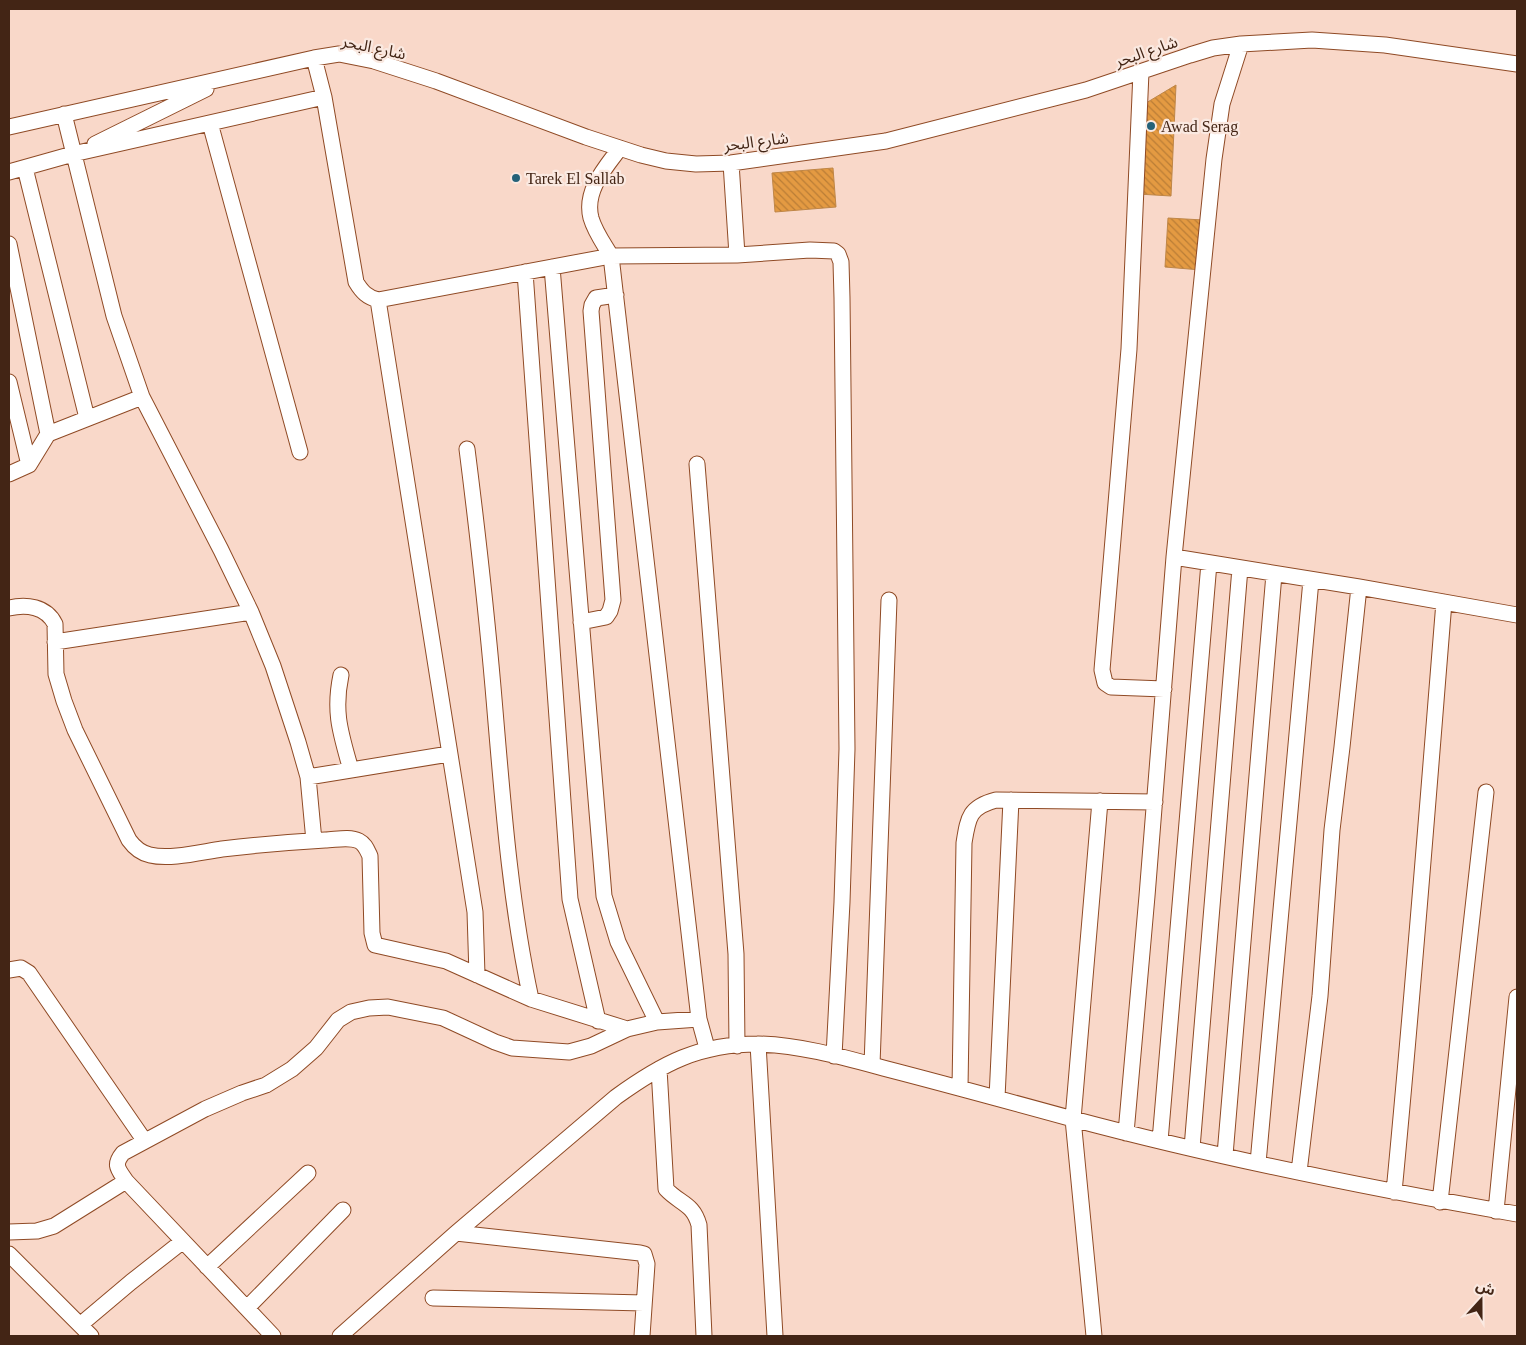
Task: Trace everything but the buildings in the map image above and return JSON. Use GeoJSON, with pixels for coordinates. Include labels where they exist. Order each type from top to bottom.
{"type":"FeatureCollection","features":[{"type":"Feature","properties":{"kind":"street","name":"شارع البحر"},"geometry":{"type":"LineString","coordinates":[[9,127],[339,54],[374,61],[436,81],[577,134],[666,161],[696,164],[731,163],[886,141],[1077,92],[1213,48],[1241,44],[1312,40],[1376,44],[1517,64]]}},
{"type":"Feature","properties":{"kind":"street"},"geometry":{"type":"LineString","coordinates":[[1126,1133],[1174,557],[1220,114],[1224,94],[1241,44]]}},
{"type":"Feature","properties":{"kind":"street"},"geometry":{"type":"LineString","coordinates":[[314,58],[324,97],[356,282],[368,297],[378,300],[611,256],[737,256],[824,250],[834,251],[838,254],[840,262],[844,440],[847,749],[834,1056]]}},
{"type":"Feature","properties":{"kind":"street"},"geometry":{"type":"LineString","coordinates":[[1141,72],[1129,349],[1102,670],[1105,683],[1111,687],[1164,689]]}},
{"type":"Feature","properties":{"kind":"street"},"geometry":{"type":"LineString","coordinates":[[73,154],[228,78]]}},
{"type":"Feature","properties":{"kind":"street"},"geometry":{"type":"LineString","coordinates":[[9,172],[73,154],[324,97]]}},
{"type":"Feature","properties":{"kind":"street"},"geometry":{"type":"LineString","coordinates":[[64,114],[114,316],[142,397],[180,468],[251,612],[273,666],[308,777],[314,840]]}},
{"type":"Feature","properties":{"kind":"street"},"geometry":{"type":"LineString","coordinates":[[210,124],[300,452]]}},
{"type":"Feature","properties":{"kind":"street"},"geometry":{"type":"LineString","coordinates":[[620,148],[600,174],[594,187],[591,217],[600,238],[611,256],[699,1019],[707,1048]]}},
{"type":"Feature","properties":{"kind":"street"},"geometry":{"type":"LineString","coordinates":[[731,163],[737,256]]}},
{"type":"Feature","properties":{"kind":"street"},"geometry":{"type":"LineString","coordinates":[[25,168],[87,418]]}},
{"type":"Feature","properties":{"kind":"street"},"geometry":{"type":"LineString","coordinates":[[9,244],[48,434]]}},
{"type":"Feature","properties":{"kind":"street"},"geometry":{"type":"LineString","coordinates":[[552,267],[604,896],[618,942],[657,1022]]}},
{"type":"Feature","properties":{"kind":"street"},"geometry":{"type":"LineString","coordinates":[[524,272],[570,899],[598,1020]]}},
{"type":"Feature","properties":{"kind":"street"},"geometry":{"type":"LineString","coordinates":[[581,622],[606,617],[613,600],[591,310],[596,298],[616,295]]}},
{"type":"Feature","properties":{"kind":"street"},"geometry":{"type":"LineString","coordinates":[[378,300],[475,912],[477,975]]}},
{"type":"Feature","properties":{"kind":"street"},"geometry":{"type":"LineString","coordinates":[[9,382],[29,464]]}},
{"type":"Feature","properties":{"kind":"street"},"geometry":{"type":"LineString","coordinates":[[9,474],[29,464],[48,434],[142,397]]}},
{"type":"Feature","properties":{"kind":"street"},"geometry":{"type":"LineString","coordinates":[[467,449],[487,610],[502,792],[513,893],[522,955],[532,999]]}},
{"type":"Feature","properties":{"kind":"street"},"geometry":{"type":"LineString","coordinates":[[697,464],[736,954],[737,1046]]}},
{"type":"Feature","properties":{"kind":"street"},"geometry":{"type":"LineString","coordinates":[[1174,557],[1517,615]]}},
{"type":"Feature","properties":{"kind":"street"},"geometry":{"type":"LineString","coordinates":[[1160,1141],[1209,563]]}},
{"type":"Feature","properties":{"kind":"street"},"geometry":{"type":"LineString","coordinates":[[1192,1148],[1240,568]]}},
{"type":"Feature","properties":{"kind":"street"},"geometry":{"type":"LineString","coordinates":[[1225,1156],[1274,574]]}},
{"type":"Feature","properties":{"kind":"street"},"geometry":{"type":"LineString","coordinates":[[1258,1163],[1311,580]]}},
{"type":"Feature","properties":{"kind":"street"},"geometry":{"type":"LineString","coordinates":[[1299,1172],[1320,996],[1332,830],[1359,587]]}},
{"type":"Feature","properties":{"kind":"street"},"geometry":{"type":"LineString","coordinates":[[872,1065],[889,600]]}},
{"type":"Feature","properties":{"kind":"street"},"geometry":{"type":"LineString","coordinates":[[1394,1192],[1414,986],[1427,800],[1444,602]]}},
{"type":"Feature","properties":{"kind":"street"},"geometry":{"type":"LineString","coordinates":[[9,608],[34,607],[46,613],[55,624],[56,674],[75,730],[129,840],[135,848],[148,855],[157,857],[203,854],[220,850],[314,840],[351,839],[360,841],[366,846],[370,856],[372,933],[375,945],[446,961],[532,999],[627,1030]]}},
{"type":"Feature","properties":{"kind":"street"},"geometry":{"type":"LineString","coordinates":[[55,642],[251,612]]}},
{"type":"Feature","properties":{"kind":"street"},"geometry":{"type":"LineString","coordinates":[[341,675],[337,693],[337,708],[340,730],[351,770]]}},
{"type":"Feature","properties":{"kind":"street"},"geometry":{"type":"LineString","coordinates":[[308,777],[449,754]]}},
{"type":"Feature","properties":{"kind":"street"},"geometry":{"type":"LineString","coordinates":[[1440,1202],[1486,792]]}},
{"type":"Feature","properties":{"kind":"street"},"geometry":{"type":"LineString","coordinates":[[960,1088],[964,843],[967,826],[973,812],[982,804],[996,800],[1155,802]]}},
{"type":"Feature","properties":{"kind":"street"},"geometry":{"type":"LineString","coordinates":[[997,1098],[1011,800]]}},
{"type":"Feature","properties":{"kind":"street"},"geometry":{"type":"LineString","coordinates":[[1094,1336],[1073,1119],[1100,801]]}},
{"type":"Feature","properties":{"kind":"street"},"geometry":{"type":"LineString","coordinates":[[9,970],[21,968],[29,973],[144,1140]]}},
{"type":"Feature","properties":{"kind":"street"},"geometry":{"type":"LineString","coordinates":[[1496,1210],[1517,997]]}},
{"type":"Feature","properties":{"kind":"street"},"geometry":{"type":"LineString","coordinates":[[273,1336],[126,1181],[117,1168],[118,1159],[123,1153],[144,1140],[205,1109],[266,1085],[292,1069],[316,1048],[338,1020],[351,1012],[388,1007],[442,1018],[512,1048],[569,1052],[591,1046],[627,1030],[657,1022],[699,1019]]}},
{"type":"Feature","properties":{"kind":"street"},"geometry":{"type":"LineString","coordinates":[[758,1044],[774,1336]]}},
{"type":"Feature","properties":{"kind":"street"},"geometry":{"type":"LineString","coordinates":[[340,1336],[456,1233],[616,1097],[659,1068],[707,1048],[758,1044],[789,1047],[834,1056],[1160,1141],[1440,1202],[1517,1214]]}},
{"type":"Feature","properties":{"kind":"street"},"geometry":{"type":"LineString","coordinates":[[659,1068],[666,1189],[691,1208],[696,1214],[699,1225],[704,1336]]}},
{"type":"Feature","properties":{"kind":"street"},"geometry":{"type":"LineString","coordinates":[[207,1267],[308,1173]]}},
{"type":"Feature","properties":{"kind":"street"},"geometry":{"type":"LineString","coordinates":[[9,1232],[37,1231],[54,1226],[126,1181]]}},
{"type":"Feature","properties":{"kind":"street"},"geometry":{"type":"LineString","coordinates":[[246,1308],[344,1210]]}},
{"type":"Feature","properties":{"kind":"street"},"geometry":{"type":"LineString","coordinates":[[456,1233],[640,1253],[646,1258],[647,1264],[642,1336]]}},
{"type":"Feature","properties":{"kind":"street"},"geometry":{"type":"LineString","coordinates":[[9,1254],[86,1331],[131,1282],[183,1241]]}},
{"type":"Feature","properties":{"kind":"street"},"geometry":{"type":"LineString","coordinates":[[433,1298],[644,1303]]}},
{"type":"Feature","properties":{"kind":"place","name":"Awad Serag"},"geometry":{"type":"Point","coordinates":[1151,126]}},
{"type":"Feature","properties":{"kind":"place","name":"Tarek El Sallab"},"geometry":{"type":"Point","coordinates":[516,178]}}]}
